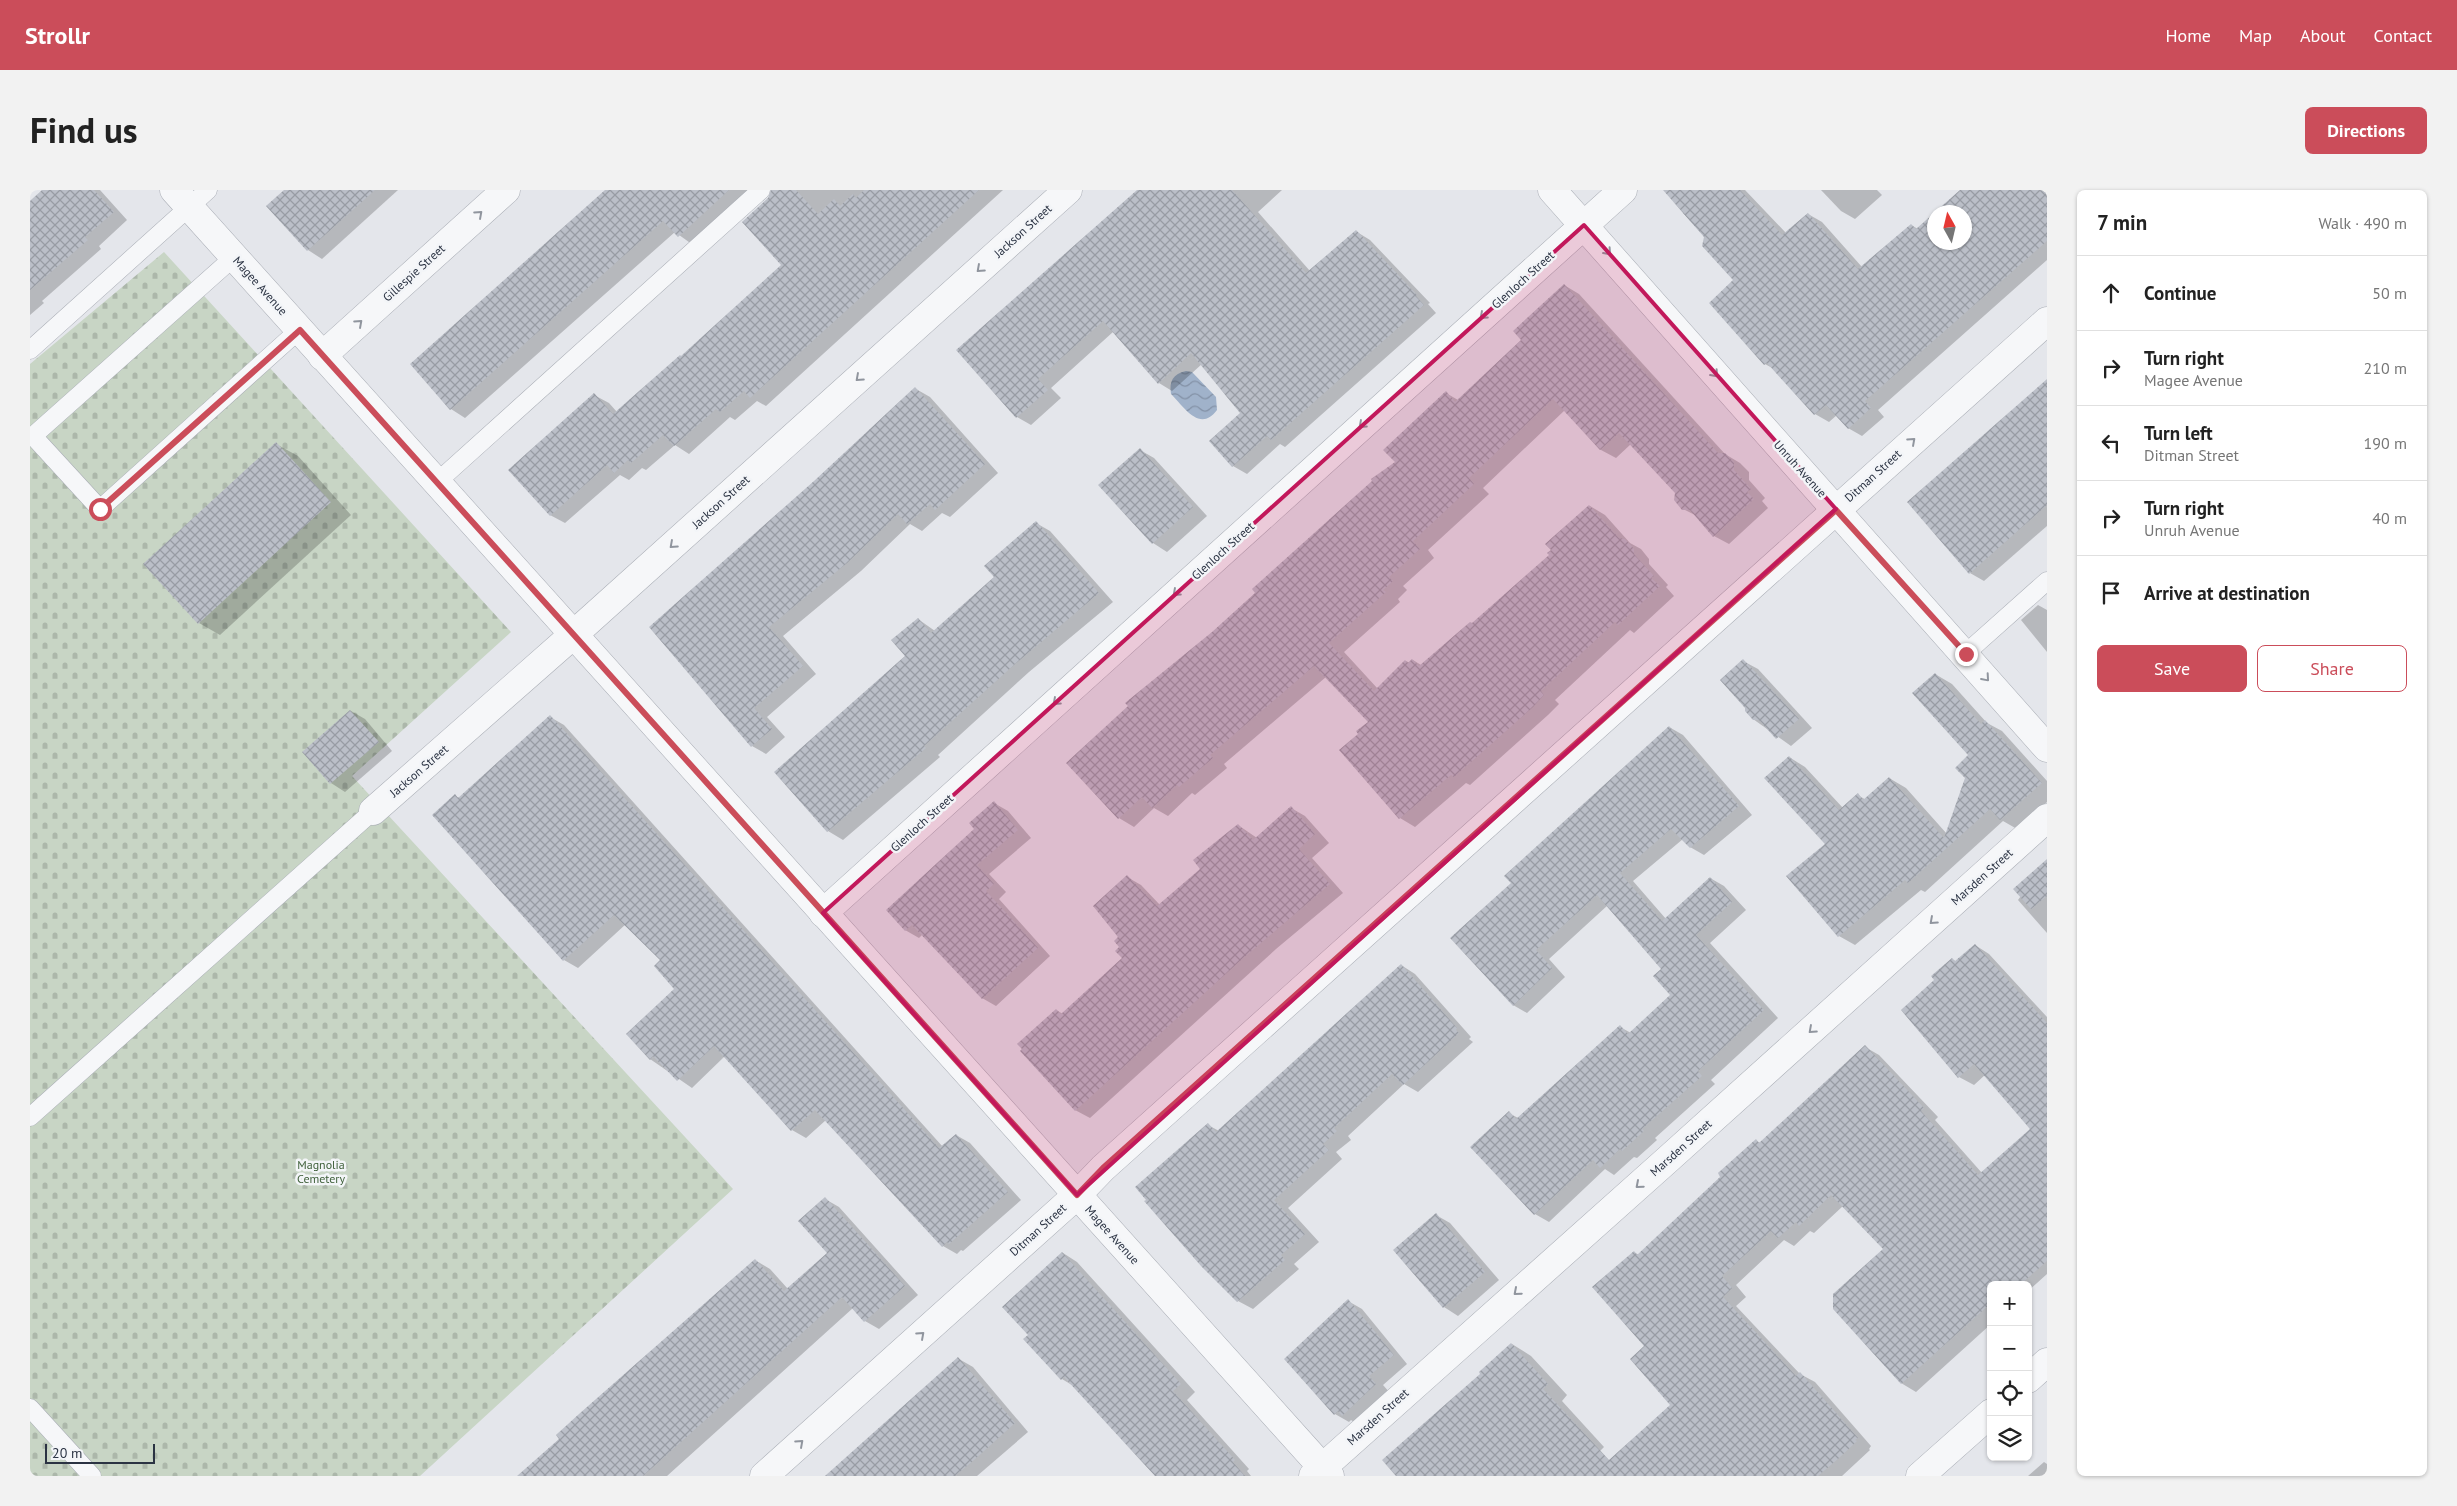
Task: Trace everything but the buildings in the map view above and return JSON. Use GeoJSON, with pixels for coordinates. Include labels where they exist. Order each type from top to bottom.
{"type":"FeatureCollection","features":[{"type":"Feature","properties":{"kind":"street","name":"Gillespie Street"},"geometry":{"type":"LineString","coordinates":[[322,356],[506,190]]}},
{"type":"Feature","properties":{"kind":"street","name":"Jackson Street"},"geometry":{"type":"LineString","coordinates":[[373,811],[573,635],[1068,190]]}},
{"type":"Feature","properties":{"kind":"street","name":"Unruh Avenue"},"geometry":{"type":"LineString","coordinates":[[1552,190],[1966,654],[2047,748]]}},
{"type":"Feature","properties":{"kind":"street","name":"Glenloch Street"},"geometry":{"type":"LineString","coordinates":[[823,912],[1623,190]]}},
{"type":"Feature","properties":{"kind":"street","name":"Magee Avenue"},"geometry":{"type":"LineString","coordinates":[[190,196],[234,257],[1077,1195],[1321,1473]]}},
{"type":"Feature","properties":{"kind":"street","name":"Ditman Street"},"geometry":{"type":"LineString","coordinates":[[764,1476],[1077,1195],[1103,1168],[2047,321]]}},
{"type":"Feature","properties":{"kind":"street","name":"Marsden Street"},"geometry":{"type":"LineString","coordinates":[[1321,1473],[2047,818]]}},
{"type":"Feature","properties":{"kind":"street"},"geometry":{"type":"LineString","coordinates":[[2032,1375],[2047,1362]]}},
{"type":"Feature","properties":{"kind":"street"},"geometry":{"type":"LineString","coordinates":[[1920,1476],[1988,1416]]}},
{"type":"Feature","properties":{"kind":"lane"},"geometry":{"type":"LineString","coordinates":[[436,483],[761,190]]}},
{"type":"Feature","properties":{"kind":"lane"},"geometry":{"type":"LineString","coordinates":[[30,350],[190,196]]}},
{"type":"Feature","properties":{"kind":"lane"},"geometry":{"type":"LineString","coordinates":[[234,257],[33,436],[100,509],[300,330]]}},
{"type":"Feature","properties":{"kind":"lane"},"geometry":{"type":"LineString","coordinates":[[1966,654],[2047,581]]}},
{"type":"Feature","properties":{"kind":"lane"},"geometry":{"type":"LineString","coordinates":[[30,1116],[373,811]]}},
{"type":"Feature","properties":{"kind":"lane"},"geometry":{"type":"LineString","coordinates":[[30,1408],[92,1476]]}},
{"type":"Feature","properties":{"kind":"highlighted area"},"geometry":{"type":"Polygon","coordinates":[[[1584,225],[1836,509],[1077,1195],[823,913],[1584,225]]]}},
{"type":"Feature","properties":{"kind":"green space","name":"Magnolia Cemetery"},"geometry":{"type":"Polygon","coordinates":[[[164,252],[511,632],[352,776],[733,1189],[420,1476],[30,1476],[30,364],[164,252]]]}},
{"type":"Feature","properties":{"kind":"water"},"geometry":{"type":"Polygon","coordinates":[[[1186,371],[1192,372],[1216,397],[1217,410],[1211,416],[1204,419],[1193,416],[1171,394],[1171,382],[1175,376],[1186,371]]]}},
{"type":"Feature","properties":{"kind":"route"},"geometry":{"type":"LineString","coordinates":[[100,509],[300,330],[1077,1195],[1103,1168],[1836,510],[1966,654]]}}]}
